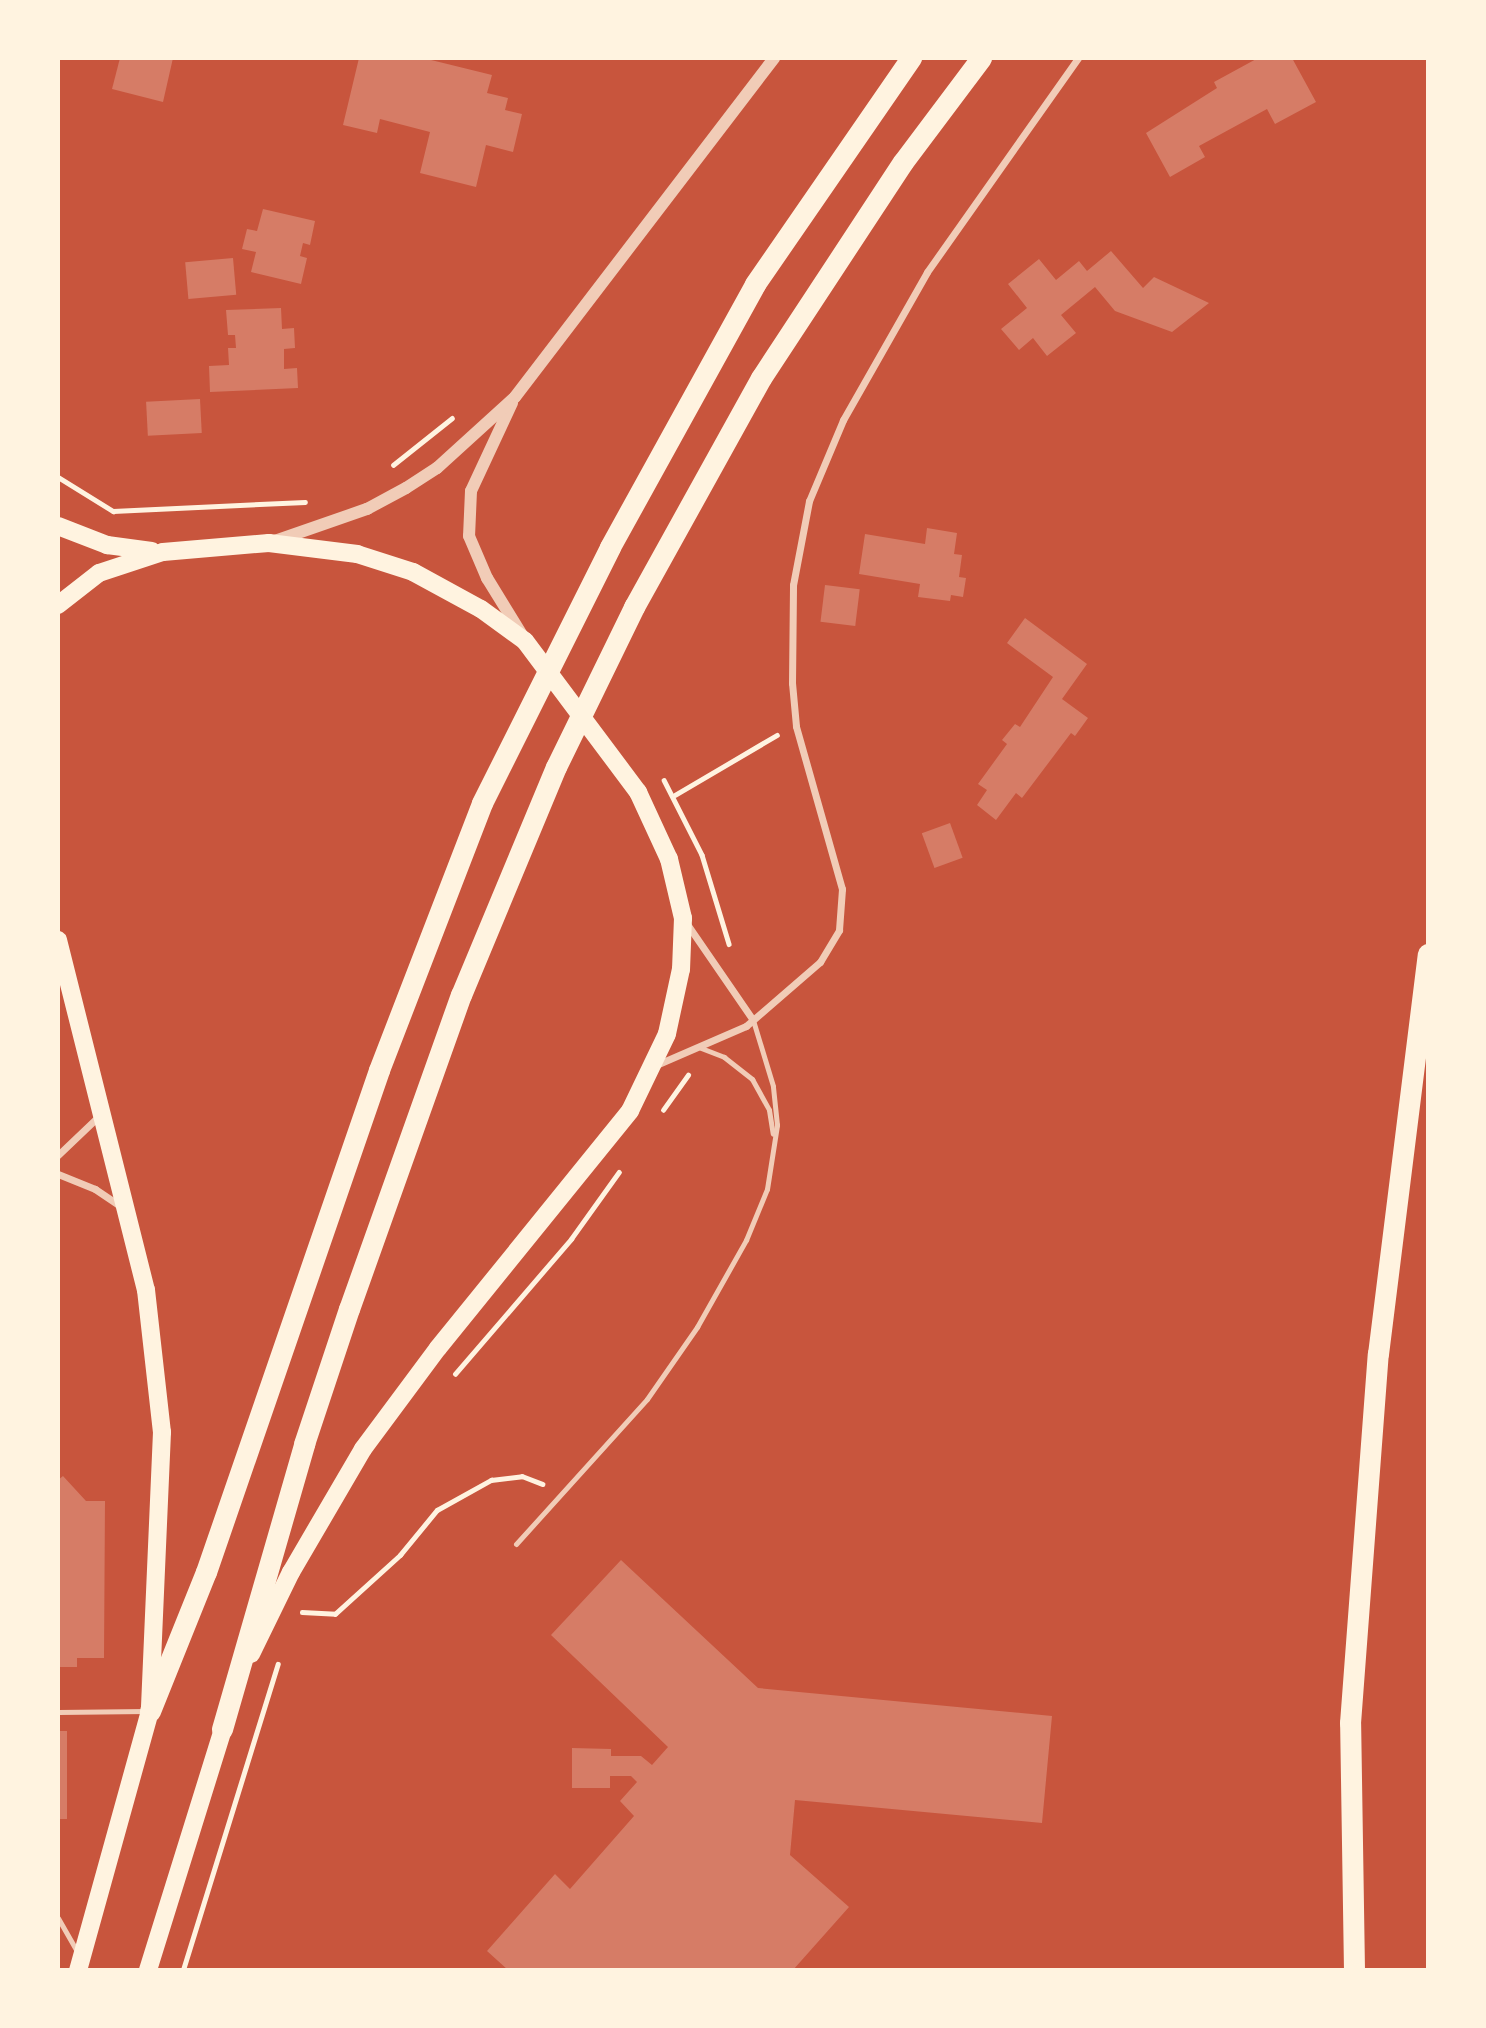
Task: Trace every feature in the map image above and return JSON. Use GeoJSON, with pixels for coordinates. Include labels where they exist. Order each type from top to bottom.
{"type":"FeatureCollection","features":[{"type":"Feature","properties":{"kind":"highway"},"geometry":{"type":"LineString","coordinates":[[150,1711],[206,1572],[379,1070],[482,803],[610,547],[755,284],[911,58]]}},
{"type":"Feature","properties":{"kind":"highway"},"geometry":{"type":"LineString","coordinates":[[222,1729],[304,1444],[357,1285],[461,995],[556,767],[634,607],[761,377],[903,162],[981,58]]}},
{"type":"Feature","properties":{"kind":"highway"},"geometry":{"type":"LineString","coordinates":[[1354,1970],[1350,1723],[1378,1354],[1428,954]]}},
{"type":"Feature","properties":{"kind":"main road"},"geometry":{"type":"LineString","coordinates":[[58,526],[107,545],[163,552],[269,543],[357,554],[413,572],[457,596],[525,641],[615,760],[646,808],[668,859],[683,918],[675,1004],[656,1065],[630,1111],[598,1154],[438,1348],[363,1449],[291,1572],[222,1729],[148,1970]]}},
{"type":"Feature","properties":{"kind":"main road"},"geometry":{"type":"LineString","coordinates":[[58,605],[99,573],[163,552]]}},
{"type":"Feature","properties":{"kind":"main road"},"geometry":{"type":"LineString","coordinates":[[58,940],[129,1213],[154,1336],[162,1432],[150,1711],[79,1964]]}},
{"type":"Feature","properties":{"kind":"street"},"geometry":{"type":"LineString","coordinates":[[269,543],[368,509],[406,488],[437,468],[515,397],[774,58]]}},
{"type":"Feature","properties":{"kind":"street"},"geometry":{"type":"LineString","coordinates":[[656,1065],[701,1048],[753,1020],[820,962],[842,916],[842,890],[796,726],[790,653],[793,585],[809,501],[825,456],[927,272],[1078,58]]}},
{"type":"Feature","properties":{"kind":"street"},"geometry":{"type":"LineString","coordinates":[[515,397],[471,491],[469,536],[476,556],[525,641]]}},
{"type":"Feature","properties":{"kind":"street"},"geometry":{"type":"LineString","coordinates":[[683,918],[753,1020]]}},
{"type":"Feature","properties":{"kind":"street"},"geometry":{"type":"LineString","coordinates":[[58,1154],[103,1112]]}},
{"type":"Feature","properties":{"kind":"street"},"geometry":{"type":"LineString","coordinates":[[58,1174],[95,1189],[129,1213]]}},
{"type":"Feature","properties":{"kind":"lane"},"geometry":{"type":"LineString","coordinates":[[516,1544],[647,1399],[697,1327],[759,1210],[774,1148],[776,1107],[753,1020]]}},
{"type":"Feature","properties":{"kind":"lane"},"geometry":{"type":"LineString","coordinates":[[701,1048],[724,1057],[752,1079],[769,1110],[774,1148]]}},
{"type":"Feature","properties":{"kind":"lane"},"geometry":{"type":"LineString","coordinates":[[58,1712],[150,1711]]}},
{"type":"Feature","properties":{"kind":"lane"},"geometry":{"type":"LineString","coordinates":[[58,1918],[79,1964]]}},
{"type":"Feature","properties":{"kind":"path"},"geometry":{"type":"LineString","coordinates":[[385,471],[457,414]]}},
{"type":"Feature","properties":{"kind":"path"},"geometry":{"type":"LineString","coordinates":[[58,477],[113,511],[280,506],[319,500]]}},
{"type":"Feature","properties":{"kind":"path"},"geometry":{"type":"LineString","coordinates":[[675,795],[796,726]]}},
{"type":"Feature","properties":{"kind":"path"},"geometry":{"type":"LineString","coordinates":[[661,775],[675,795],[702,855],[730,948]]}},
{"type":"Feature","properties":{"kind":"path"},"geometry":{"type":"LineString","coordinates":[[657,1119],[688,1075]]}},
{"type":"Feature","properties":{"kind":"path"},"geometry":{"type":"LineString","coordinates":[[449,1381],[571,1239],[626,1162]]}},
{"type":"Feature","properties":{"kind":"path"},"geometry":{"type":"LineString","coordinates":[[301,1611],[335,1614],[400,1555],[437,1510],[491,1480],[522,1476],[565,1492]]}},
{"type":"Feature","properties":{"kind":"path"},"geometry":{"type":"LineString","coordinates":[[295,1622],[308,1599]]}},
{"type":"Feature","properties":{"kind":"path"},"geometry":{"type":"LineString","coordinates":[[183,1970],[280,1659]]}},
{"type":"Feature","properties":{"kind":"building"},"geometry":{"type":"Polygon","coordinates":[[[120,58],[173,58],[163,102],[112,89],[120,58]]]}},
{"type":"Feature","properties":{"kind":"building"},"geometry":{"type":"Polygon","coordinates":[[[359,58],[423,58],[492,75],[487,93],[508,98],[505,110],[522,114],[513,152],[486,145],[476,187],[420,173],[430,132],[380,119],[377,133],[343,125],[359,58]]]}},
{"type":"Feature","properties":{"kind":"building"},"geometry":{"type":"Polygon","coordinates":[[[1258,58],[1292,58],[1316,102],[1275,124],[1267,109],[1199,146],[1205,157],[1170,177],[1146,133],[1217,88],[1214,82],[1258,58]]]}},
{"type":"Feature","properties":{"kind":"building"},"geometry":{"type":"Polygon","coordinates":[[[263,209],[315,221],[310,245],[303,243],[300,256],[307,258],[301,284],[251,272],[256,252],[242,249],[247,229],[257,231],[263,209]]]}},
{"type":"Feature","properties":{"kind":"building"},"geometry":{"type":"Polygon","coordinates":[[[1111,251],[1143,288],[1154,277],[1209,303],[1172,332],[1115,311],[1095,287],[1061,315],[1076,333],[1047,356],[1033,338],[1019,350],[1001,329],[1027,308],[1008,284],[1039,259],[1056,280],[1079,261],[1087,271],[1111,251]]]}},
{"type":"Feature","properties":{"kind":"building"},"geometry":{"type":"Polygon","coordinates":[[[233,258],[236,295],[188,299],[185,262],[233,258]]]}},
{"type":"Feature","properties":{"kind":"building"},"geometry":{"type":"Polygon","coordinates":[[[281,308],[282,329],[294,328],[295,348],[284,349],[284,369],[297,368],[298,388],[210,392],[209,366],[229,365],[228,348],[236,348],[235,335],[228,335],[226,310],[281,308]]]}},
{"type":"Feature","properties":{"kind":"building"},"geometry":{"type":"Polygon","coordinates":[[[200,399],[202,433],[148,436],[146,402],[200,399]]]}},
{"type":"Feature","properties":{"kind":"building"},"geometry":{"type":"Polygon","coordinates":[[[927,528],[957,533],[954,554],[962,555],[959,577],[966,578],[963,597],[951,595],[950,601],[918,597],[920,584],[859,574],[865,534],[925,544],[927,528]]]}},
{"type":"Feature","properties":{"kind":"building"},"geometry":{"type":"Polygon","coordinates":[[[825,585],[860,589],[855,626],[820,622],[825,585]]]}},
{"type":"Feature","properties":{"kind":"building"},"geometry":{"type":"Polygon","coordinates":[[[1025,618],[1087,664],[1062,699],[1088,718],[1075,736],[1071,733],[1022,798],[1016,793],[996,820],[977,805],[987,790],[978,784],[1007,744],[1002,740],[1015,724],[1020,727],[1053,677],[1007,643],[1025,618]]]}},
{"type":"Feature","properties":{"kind":"building"},"geometry":{"type":"Polygon","coordinates":[[[950,823],[963,858],[934,868],[922,833],[950,823]]]}},
{"type":"Feature","properties":{"kind":"building"},"geometry":{"type":"Polygon","coordinates":[[[63,1476],[86,1501],[105,1501],[104,1658],[77,1658],[77,1667],[58,1667],[58,1480],[63,1476]]]}},
{"type":"Feature","properties":{"kind":"building"},"geometry":{"type":"Polygon","coordinates":[[[621,1560],[758,1688],[1052,1716],[1042,1823],[795,1800],[790,1855],[849,1907],[793,1970],[508,1970],[487,1951],[555,1874],[570,1889],[634,1816],[620,1801],[637,1782],[631,1776],[610,1776],[610,1788],[572,1788],[572,1748],[611,1749],[611,1756],[641,1756],[652,1765],[668,1747],[551,1635],[621,1560]]]}},
{"type":"Feature","properties":{"kind":"building"},"geometry":{"type":"Polygon","coordinates":[[[58,1731],[67,1731],[67,1819],[58,1819],[58,1731]]]}}]}
